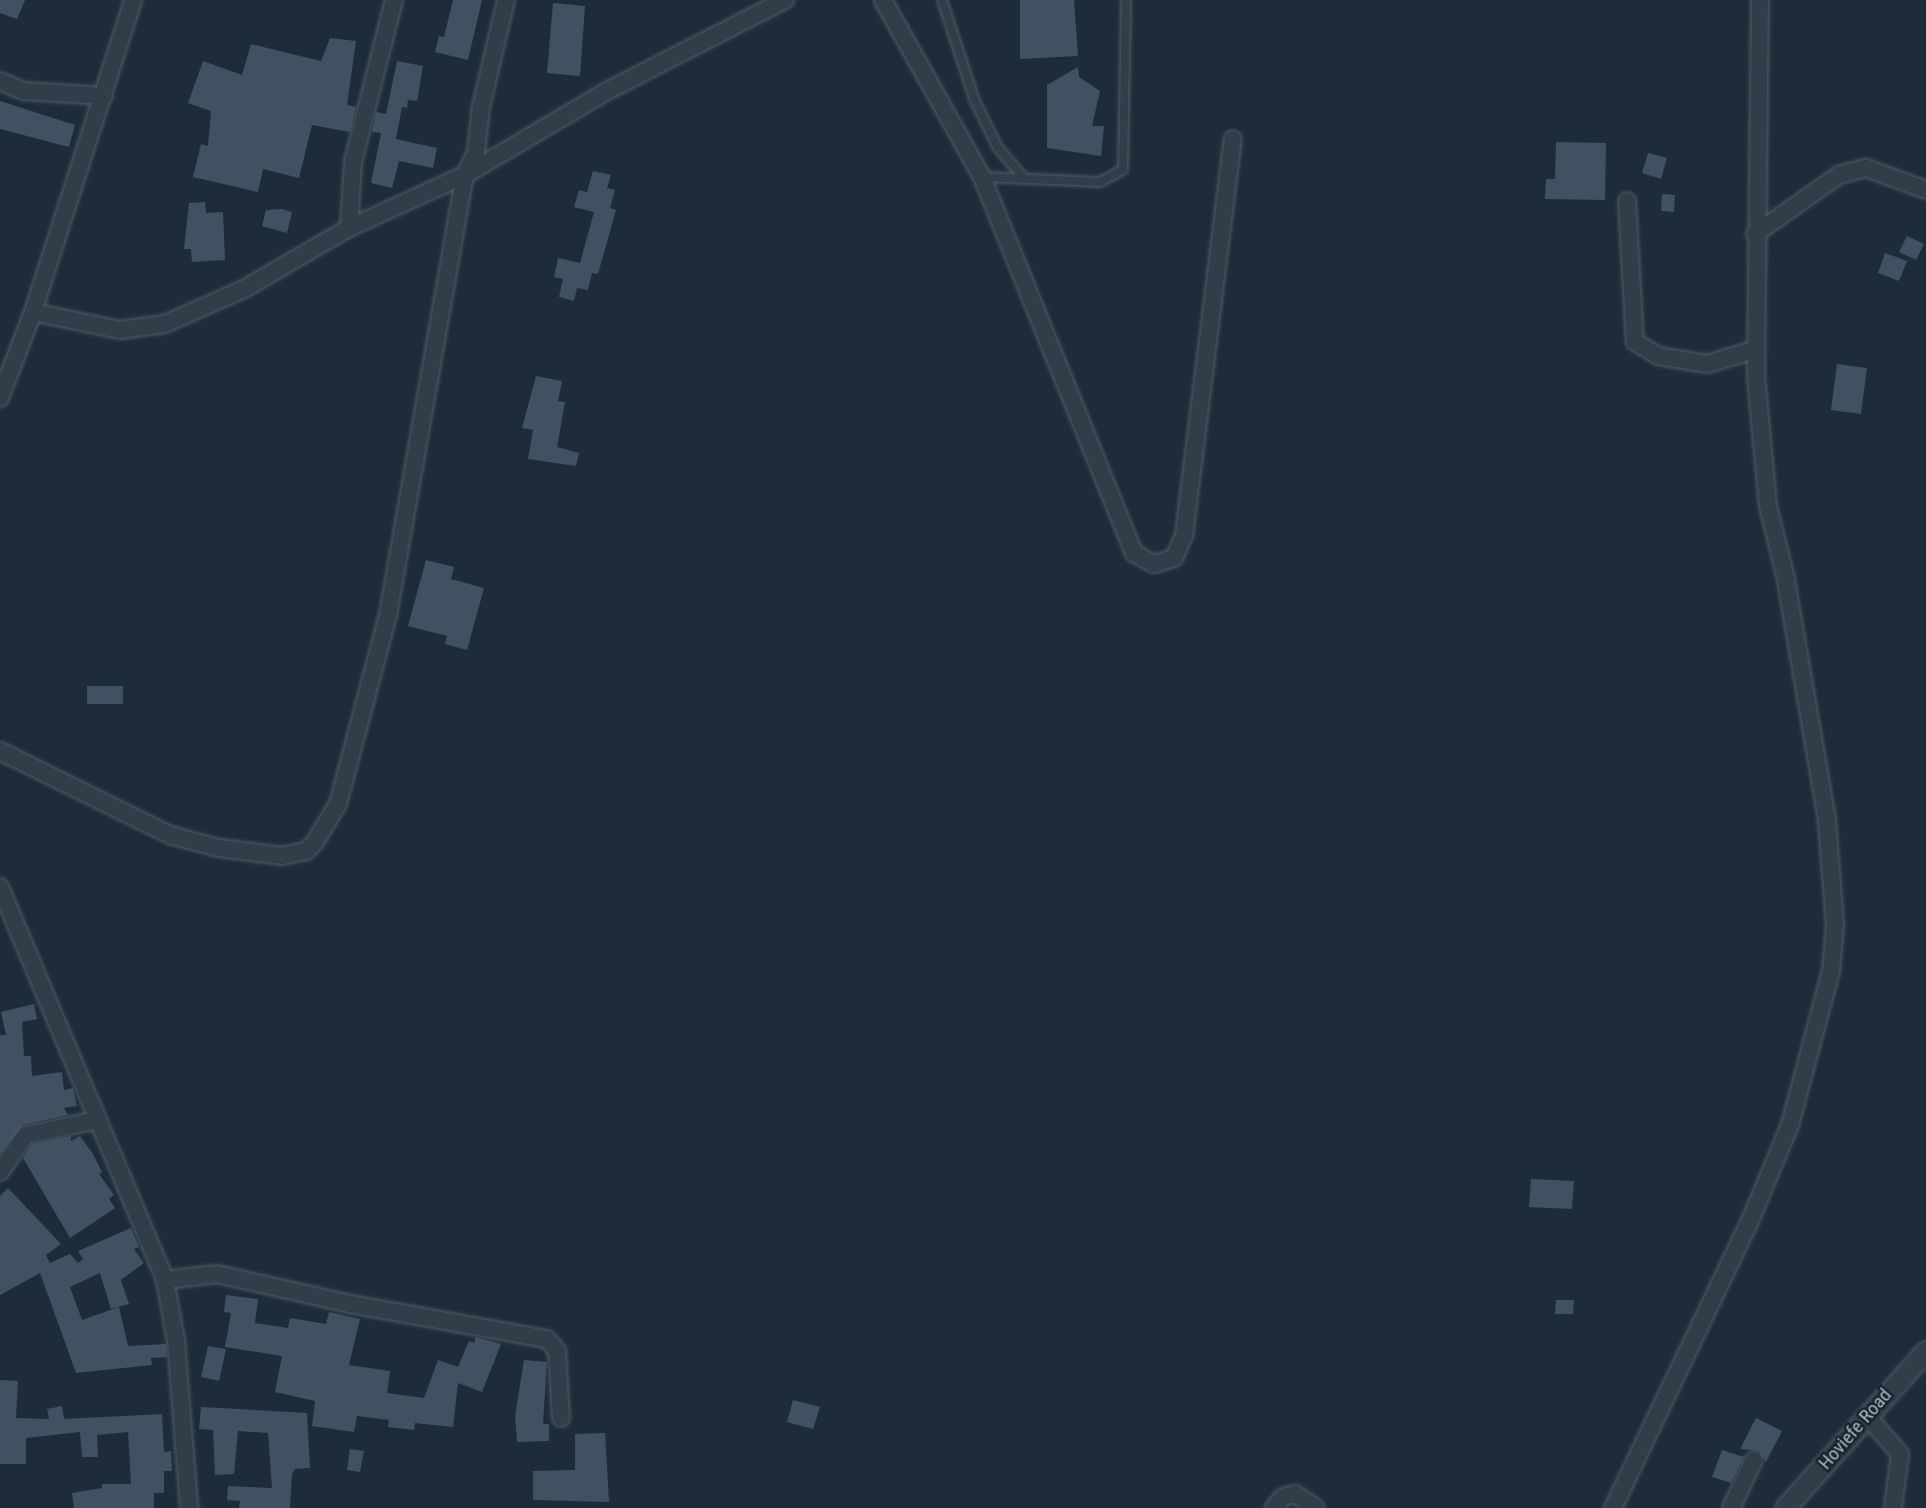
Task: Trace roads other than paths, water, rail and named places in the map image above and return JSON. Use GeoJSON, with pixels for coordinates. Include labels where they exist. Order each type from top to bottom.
{"type":"FeatureCollection","features":[{"type":"Feature","properties":{"kind":"street"},"geometry":{"type":"LineString","coordinates":[[0,398],[33,312],[133,0]]}},
{"type":"Feature","properties":{"kind":"street"},"geometry":{"type":"LineString","coordinates":[[349,228],[356,150],[394,0]]}},
{"type":"Feature","properties":{"kind":"street"},"geometry":{"type":"LineString","coordinates":[[0,751],[170,835],[229,850],[282,856],[306,851],[315,842],[338,804],[388,615],[465,175],[476,152],[481,107],[506,0]]}},
{"type":"Feature","properties":{"kind":"street"},"geometry":{"type":"LineString","coordinates":[[33,312],[120,330],[165,324],[244,289],[349,228],[465,175],[609,90],[785,0]]}},
{"type":"Feature","properties":{"kind":"street"},"geometry":{"type":"LineString","coordinates":[[883,0],[982,177],[1134,553],[1154,564],[1174,558],[1184,536],[1233,139]]}},
{"type":"Feature","properties":{"kind":"street"},"geometry":{"type":"LineString","coordinates":[[1613,1508],[1750,1221],[1790,1125],[1831,971],[1835,925],[1827,820],[1795,628],[1768,506],[1754,350],[1760,0]]}},
{"type":"Feature","properties":{"kind":"street"},"geometry":{"type":"LineString","coordinates":[[0,80],[23,91],[104,96]]}},
{"type":"Feature","properties":{"kind":"street"},"geometry":{"type":"LineString","coordinates":[[1755,234],[1839,175],[1853,171],[1866,168],[1926,190]]}},
{"type":"Feature","properties":{"kind":"street"},"geometry":{"type":"LineString","coordinates":[[1627,201],[1635,342],[1658,356],[1707,364],[1754,350]]}},
{"type":"Feature","properties":{"kind":"street"},"geometry":{"type":"LineString","coordinates":[[0,887],[165,1280],[176,1341],[189,1508]]}},
{"type":"Feature","properties":{"kind":"street"},"geometry":{"type":"LineString","coordinates":[[0,1172],[26,1135],[97,1120]]}},
{"type":"Feature","properties":{"kind":"street"},"geometry":{"type":"LineString","coordinates":[[165,1280],[217,1274],[350,1304],[547,1339],[557,1351],[561,1419]]}},
{"type":"Feature","properties":{"kind":"street","name":"Hoviefe Road"},"geometry":{"type":"LineString","coordinates":[[1785,1508],[1926,1351]]}},
{"type":"Feature","properties":{"kind":"street"},"geometry":{"type":"LineString","coordinates":[[1866,1415],[1900,1454],[1894,1508]]}},
{"type":"Feature","properties":{"kind":"street"},"geometry":{"type":"LineString","coordinates":[[1731,1508],[1754,1460]]}},
{"type":"Feature","properties":{"kind":"street"},"geometry":{"type":"LineString","coordinates":[[1274,1508],[1283,1497],[1295,1494],[1316,1508]]}},
{"type":"Feature","properties":{"kind":"lane"},"geometry":{"type":"LineString","coordinates":[[942,0],[975,101],[998,148],[1025,179]]}},
{"type":"Feature","properties":{"kind":"lane"},"geometry":{"type":"LineString","coordinates":[[982,177],[1100,182],[1123,170],[1126,0]]}}]}
